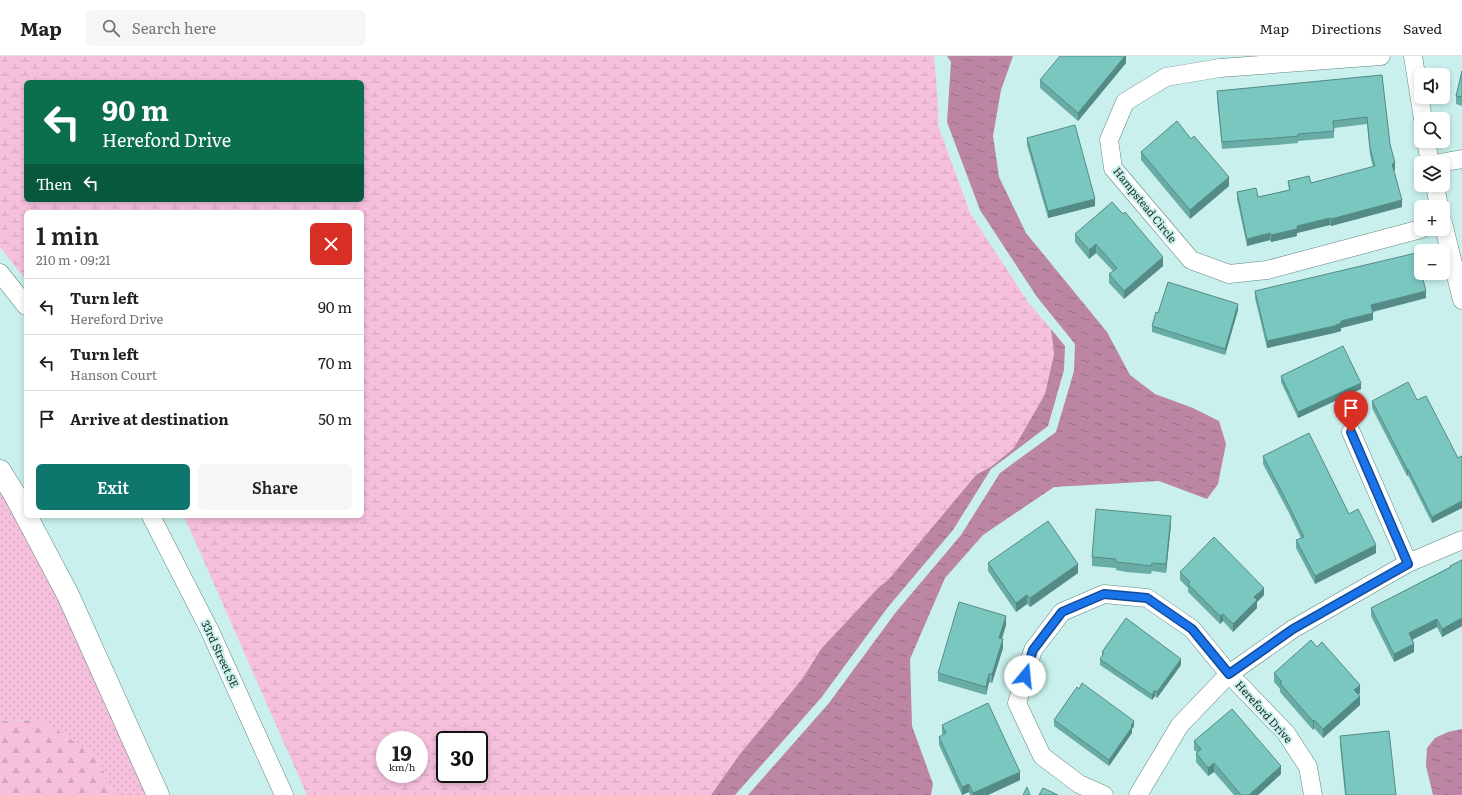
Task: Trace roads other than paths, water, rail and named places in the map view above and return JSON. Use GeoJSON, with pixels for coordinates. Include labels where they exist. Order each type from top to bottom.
{"type":"FeatureCollection","features":[{"type":"Feature","properties":{"kind":"highway"},"geometry":{"type":"LineString","coordinates":[[0,471],[24,512]]}},
{"type":"Feature","properties":{"kind":"highway"},"geometry":{"type":"LineString","coordinates":[[27,518],[68,595],[158,795]]}},
{"type":"Feature","properties":{"kind":"street","name":"Hampstead Circle"},"geometry":{"type":"LineString","coordinates":[[1381,56],[1220,68],[1166,77],[1125,102],[1109,140],[1113,168],[1191,260],[1229,274],[1267,270],[1414,231]]}},
{"type":"Feature","properties":{"kind":"street"},"geometry":{"type":"LineString","coordinates":[[1413,56],[1422,112]]}},
{"type":"Feature","properties":{"kind":"street"},"geometry":{"type":"LineString","coordinates":[[1450,161],[1462,159]]}},
{"type":"Feature","properties":{"kind":"street"},"geometry":{"type":"LineString","coordinates":[[1446,236],[1462,300]]}},
{"type":"Feature","properties":{"kind":"street"},"geometry":{"type":"LineString","coordinates":[[0,273],[24,303]]}},
{"type":"Feature","properties":{"kind":"street"},"geometry":{"type":"LineString","coordinates":[[1351,432],[1408,564]]}},
{"type":"Feature","properties":{"kind":"street","name":"33rd Street SE"},"geometry":{"type":"LineString","coordinates":[[152,518],[210,631],[284,795]]}},
{"type":"Feature","properties":{"kind":"street","name":"Hereford Drive"},"geometry":{"type":"LineString","coordinates":[[1229,674],[1293,629],[1408,564],[1462,540]]}},
{"type":"Feature","properties":{"kind":"street","name":"Hereford Drive"},"geometry":{"type":"LineString","coordinates":[[1104,795],[1079,784],[1042,756],[1017,703],[1033,650],[1062,612],[1104,594],[1147,598],[1192,629],[1229,674],[1286,733],[1308,767],[1313,795]]}},
{"type":"Feature","properties":{"kind":"street"},"geometry":{"type":"LineString","coordinates":[[1138,795],[1180,725],[1229,674]]}},
{"type":"Feature","properties":{"kind":"water"},"geometry":{"type":"Polygon","coordinates":[[[947,56],[1013,56],[1001,90],[993,136],[999,177],[1026,233],[1107,332],[1130,375],[1155,394],[1193,408],[1219,421],[1226,444],[1218,484],[1207,499],[1159,481],[1054,487],[983,535],[945,578],[910,659],[912,726],[933,784],[931,795],[748,795],[829,703],[896,612],[961,535],[1000,473],[1056,432],[1074,371],[1075,344],[1037,297],[980,210],[947,122],[951,62],[947,56]]]}},
{"type":"Feature","properties":{"kind":"water"},"geometry":{"type":"Polygon","coordinates":[[[1051,329],[1065,346],[1064,370],[1048,426],[991,469],[953,530],[888,607],[821,698],[735,795],[711,795],[740,754],[803,678],[821,649],[878,588],[889,579],[976,475],[992,466],[1014,448],[1045,394],[1054,354],[1051,329]]]}},
{"type":"Feature","properties":{"kind":"water"},"geometry":{"type":"Polygon","coordinates":[[[1462,729],[1462,795],[1433,795],[1426,766],[1427,748],[1435,738],[1448,732],[1462,729]]]}}]}
